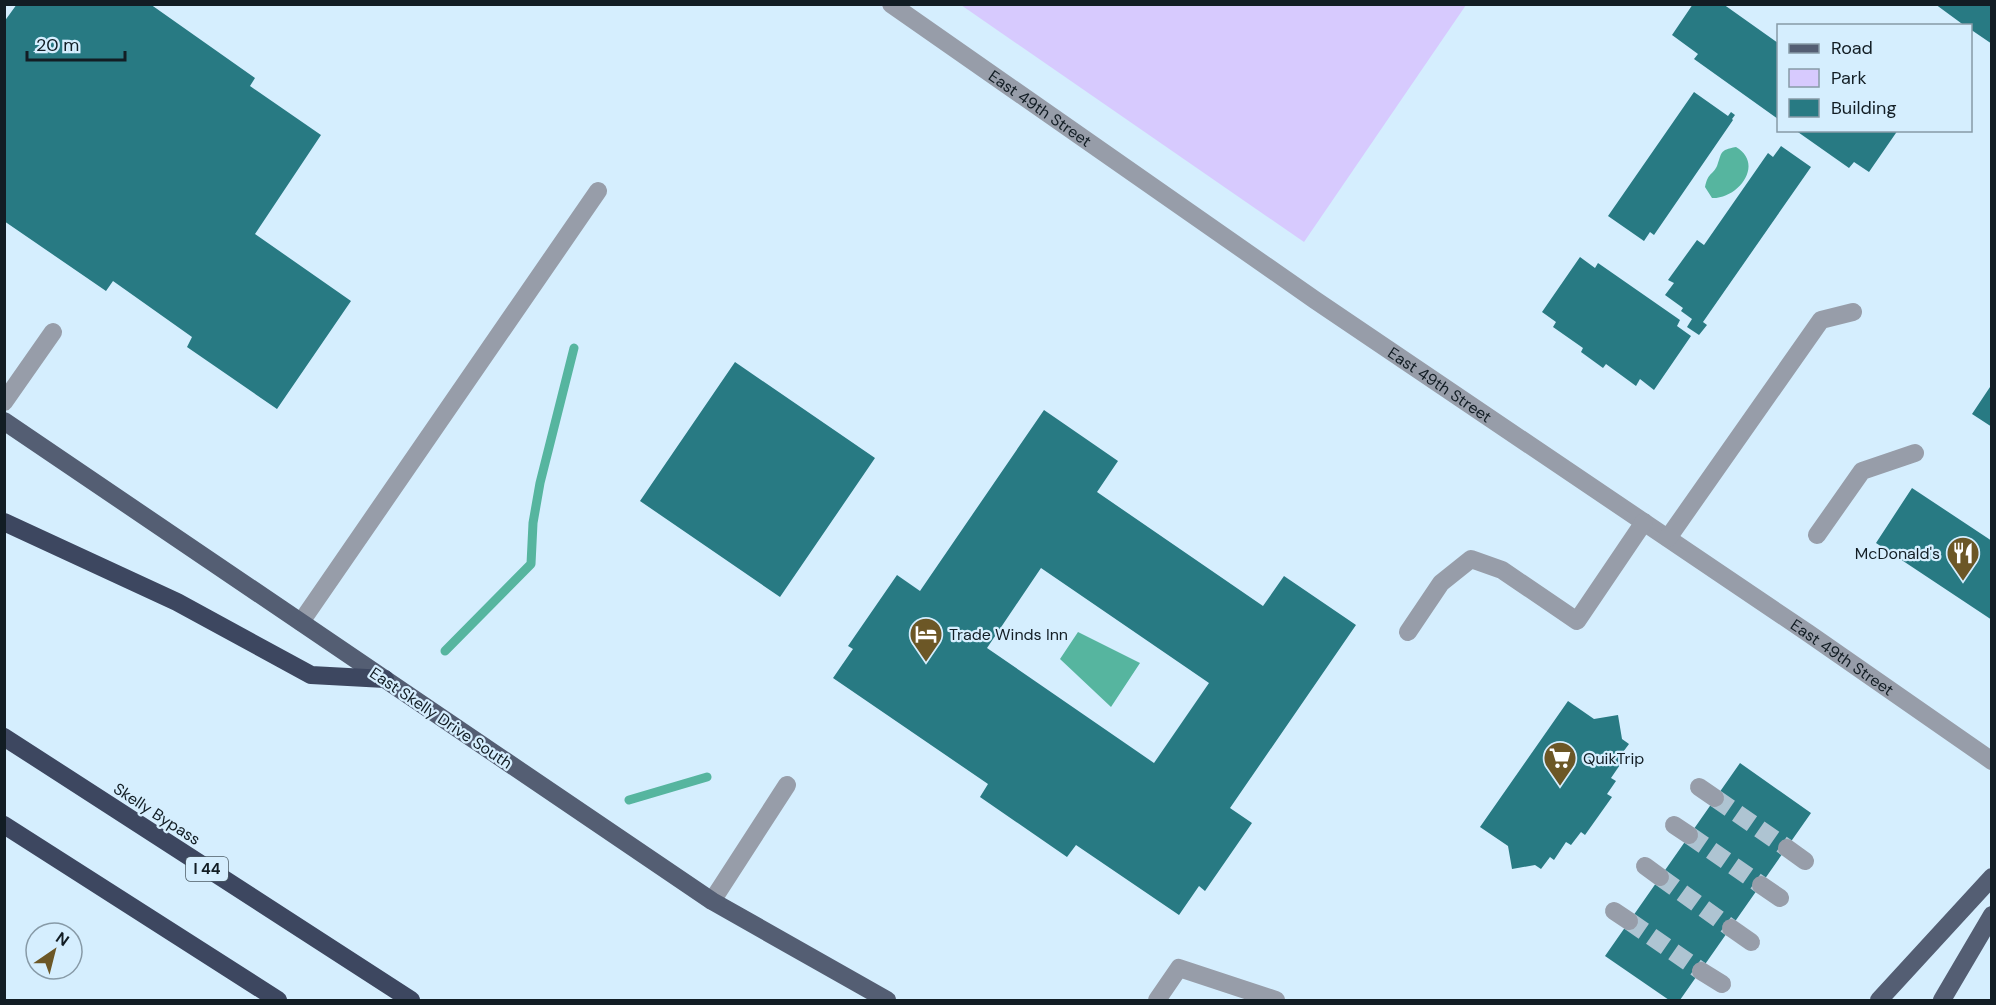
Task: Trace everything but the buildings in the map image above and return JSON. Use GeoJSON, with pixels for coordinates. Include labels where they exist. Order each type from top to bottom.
{"type":"FeatureCollection","features":[{"type":"Feature","properties":{"kind":"highway"},"geometry":{"type":"LineString","coordinates":[[4,522],[177,602],[311,675],[385,679]]}},
{"type":"Feature","properties":{"kind":"highway","name":"Skelly Bypass"},"geometry":{"type":"LineString","coordinates":[[4,737],[411,1000]]}},
{"type":"Feature","properties":{"kind":"highway"},"geometry":{"type":"LineString","coordinates":[[4,825],[278,1000]]}},
{"type":"Feature","properties":{"kind":"main road","name":"East Skelly Drive South"},"geometry":{"type":"LineString","coordinates":[[4,421],[712,901],[887,1000]]}},
{"type":"Feature","properties":{"kind":"main road"},"geometry":{"type":"LineString","coordinates":[[1880,1000],[1992,877]]}},
{"type":"Feature","properties":{"kind":"main road"},"geometry":{"type":"LineString","coordinates":[[1942,1000],[1992,915]]}},
{"type":"Feature","properties":{"kind":"street","name":"East 49th Street"},"geometry":{"type":"LineString","coordinates":[[891,4],[1325,306],[1992,761]]}},
{"type":"Feature","properties":{"kind":"street"},"geometry":{"type":"LineString","coordinates":[[301,622],[598,191]]}},
{"type":"Feature","properties":{"kind":"street"},"geometry":{"type":"LineString","coordinates":[[1668,538],[1821,320],[1853,312]]}},
{"type":"Feature","properties":{"kind":"street"},"geometry":{"type":"LineString","coordinates":[[4,402],[53,332]]}},
{"type":"Feature","properties":{"kind":"street"},"geometry":{"type":"LineString","coordinates":[[1817,536],[1862,471],[1915,453]]}},
{"type":"Feature","properties":{"kind":"street"},"geometry":{"type":"LineString","coordinates":[[1408,632],[1441,583],[1471,559],[1502,570],[1577,621],[1644,522]]}},
{"type":"Feature","properties":{"kind":"street"},"geometry":{"type":"LineString","coordinates":[[712,901],[787,785]]}},
{"type":"Feature","properties":{"kind":"street"},"geometry":{"type":"LineString","coordinates":[[1699,787],[1715,798]]}},
{"type":"Feature","properties":{"kind":"street"},"geometry":{"type":"LineString","coordinates":[[1674,825],[1689,835]]}},
{"type":"Feature","properties":{"kind":"street"},"geometry":{"type":"LineString","coordinates":[[1787,848],[1805,861]]}},
{"type":"Feature","properties":{"kind":"street"},"geometry":{"type":"LineString","coordinates":[[1761,885],[1780,898]]}},
{"type":"Feature","properties":{"kind":"street"},"geometry":{"type":"LineString","coordinates":[[1731,928],[1751,942]]}},
{"type":"Feature","properties":{"kind":"street"},"geometry":{"type":"LineString","coordinates":[[1157,1000],[1179,968],[1276,1000]]}},
{"type":"Feature","properties":{"kind":"street"},"geometry":{"type":"LineString","coordinates":[[1701,970],[1722,984]]}},
{"type":"Feature","properties":{"kind":"green space"},"geometry":{"type":"Polygon","coordinates":[[[961,5],[1466,5],[1304,242],[961,5]]]}},
{"type":"Feature","properties":{"kind":"shaded area"},"geometry":{"type":"Polygon","coordinates":[[[1736,147],[1744,154],[1748,162],[1745,179],[1731,193],[1712,198],[1705,187],[1708,179],[1722,153],[1736,147]]]}},
{"type":"Feature","properties":{"kind":"shaded area"},"geometry":{"type":"Polygon","coordinates":[[[1078,632],[1140,663],[1111,707],[1060,659],[1078,632]]]}},
{"type":"Feature","properties":{"kind":"waterway"},"geometry":{"type":"LineString","coordinates":[[445,651],[531,564],[533,523],[540,483],[574,348]]}},
{"type":"Feature","properties":{"kind":"waterway"},"geometry":{"type":"LineString","coordinates":[[629,800],[707,777]]}},
{"type":"Feature","properties":{"kind":"tunnel"},"geometry":{"type":"LineString","coordinates":[[1715,798],[1787,848]]}},
{"type":"Feature","properties":{"kind":"tunnel"},"geometry":{"type":"LineString","coordinates":[[1689,835],[1761,885]]}},
{"type":"Feature","properties":{"kind":"tunnel"},"geometry":{"type":"LineString","coordinates":[[1660,877],[1731,928]]}},
{"type":"Feature","properties":{"kind":"tunnel"},"geometry":{"type":"LineString","coordinates":[[1629,921],[1701,971]]}},
{"type":"Feature","properties":{"kind":"place","name":"McDonald's"},"geometry":{"type":"Point","coordinates":[1963,582]}},
{"type":"Feature","properties":{"kind":"place","name":"Trade Winds Inn"},"geometry":{"type":"Point","coordinates":[926,663]}},
{"type":"Feature","properties":{"kind":"place","name":"QuikTrip"},"geometry":{"type":"Point","coordinates":[1560,787]}}]}
